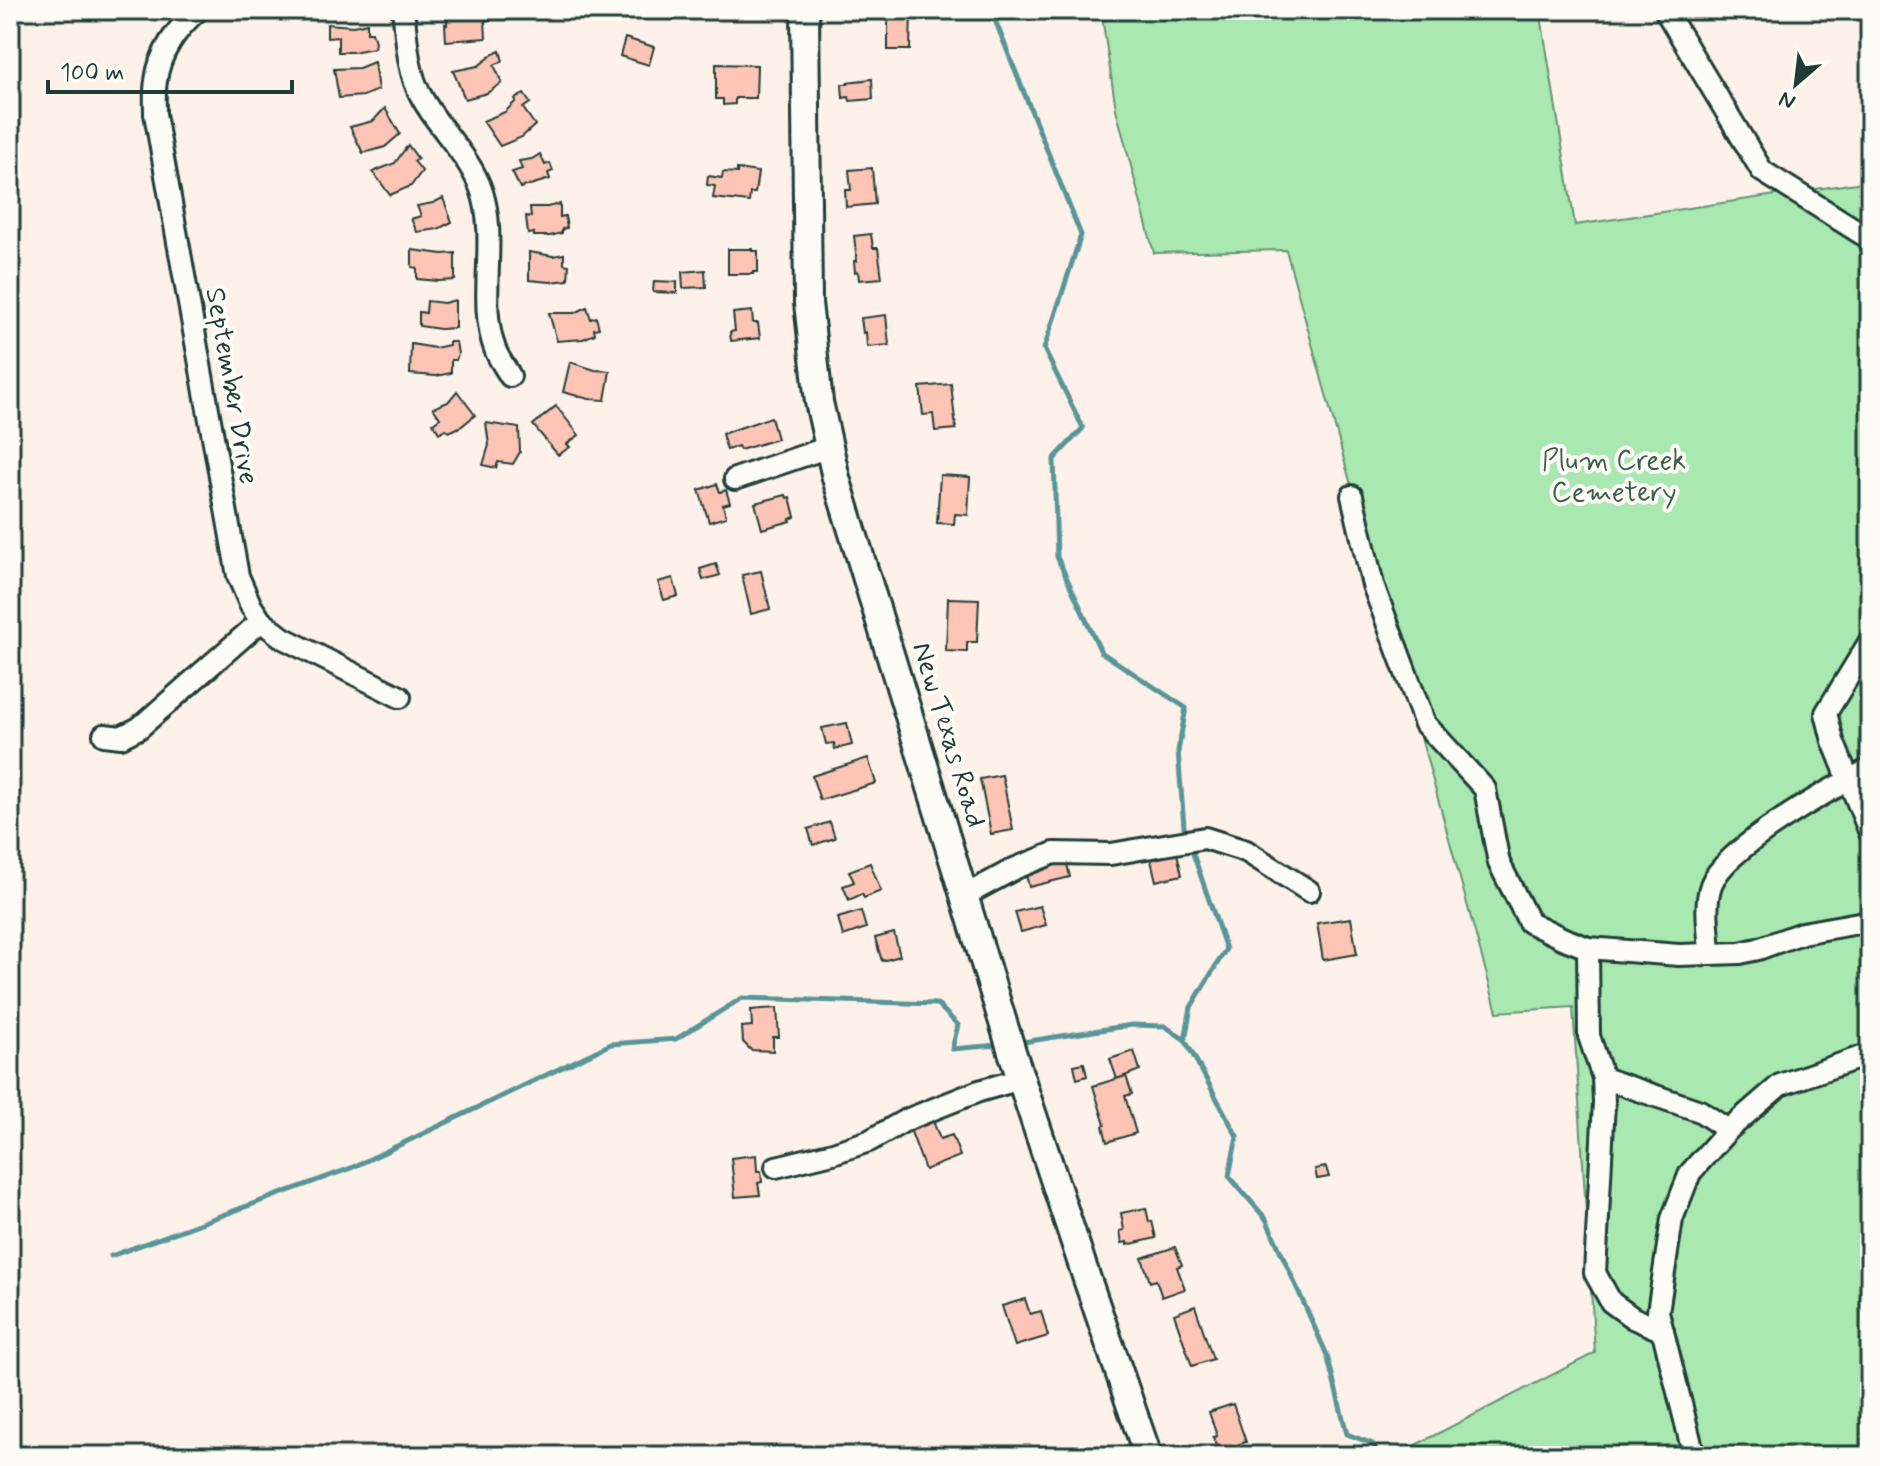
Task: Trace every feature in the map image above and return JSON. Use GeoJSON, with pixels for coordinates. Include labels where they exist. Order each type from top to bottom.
{"type":"FeatureCollection","features":[{"type":"Feature","properties":{"kind":"main road","name":"New Texas Road"},"geometry":{"type":"LineString","coordinates":[[805,10],[808,303],[819,402],[836,478],[1021,1079],[1148,1456]]}},
{"type":"Feature","properties":{"kind":"street","name":"September Drive"},"geometry":{"type":"LineString","coordinates":[[198,10],[181,24],[163,56],[156,80],[155,114],[238,576],[261,621],[283,638],[400,697]]}},
{"type":"Feature","properties":{"kind":"street"},"geometry":{"type":"LineString","coordinates":[[403,10],[412,69],[419,92],[469,166],[482,191],[487,221],[489,327],[495,351],[510,376]]}},
{"type":"Feature","properties":{"kind":"street"},"geometry":{"type":"LineString","coordinates":[[1665,10],[1762,171],[1870,239]]}},
{"type":"Feature","properties":{"kind":"street"},"geometry":{"type":"LineString","coordinates":[[735,479],[829,447]]}},
{"type":"Feature","properties":{"kind":"street"},"geometry":{"type":"LineString","coordinates":[[1352,496],[1373,585],[1425,724],[1485,789],[1499,863],[1529,922],[1588,948],[1679,955],[1740,953],[1802,933],[1870,921]]}},
{"type":"Feature","properties":{"kind":"street"},"geometry":{"type":"LineString","coordinates":[[104,735],[121,737],[139,728],[261,621]]}},
{"type":"Feature","properties":{"kind":"street"},"geometry":{"type":"LineString","coordinates":[[1870,641],[1826,713],[1833,741],[1870,833]]}},
{"type":"Feature","properties":{"kind":"street"},"geometry":{"type":"LineString","coordinates":[[1710,953],[1707,901],[1719,870],[1779,821],[1870,769]]}},
{"type":"Feature","properties":{"kind":"street"},"geometry":{"type":"LineString","coordinates":[[964,896],[1016,868],[1054,853],[1111,854],[1205,838],[1246,851],[1309,891]]}},
{"type":"Feature","properties":{"kind":"street"},"geometry":{"type":"LineString","coordinates":[[1588,948],[1589,1036],[1603,1078],[1604,1102],[1595,1273],[1611,1302],[1633,1318],[1663,1331]]}},
{"type":"Feature","properties":{"kind":"street"},"geometry":{"type":"LineString","coordinates":[[1694,1456],[1658,1312],[1672,1219],[1690,1173],[1728,1130],[1780,1085],[1870,1054]]}},
{"type":"Feature","properties":{"kind":"street"},"geometry":{"type":"LineString","coordinates":[[1603,1078],[1700,1111],[1728,1130]]}},
{"type":"Feature","properties":{"kind":"street"},"geometry":{"type":"LineString","coordinates":[[776,1167],[869,1141],[906,1120],[979,1091],[1021,1079]]}},
{"type":"Feature","properties":{"kind":"green space","name":"Plum Creek Cemetery"},"geometry":{"type":"Polygon","coordinates":[[[1101,10],[1540,10],[1575,225],[1870,181],[1870,1456],[1394,1456],[1595,1353],[1573,1007],[1497,1012],[1286,250],[1154,253],[1116,109],[1101,10]]]}},
{"type":"Feature","properties":{"kind":"building"},"geometry":{"type":"Polygon","coordinates":[[[490,10],[491,20],[485,20],[486,38],[446,41],[447,12],[490,10]]]}},
{"type":"Feature","properties":{"kind":"building"},"geometry":{"type":"Polygon","coordinates":[[[888,10],[911,10],[910,50],[888,50],[888,10]]]}},
{"type":"Feature","properties":{"kind":"building"},"geometry":{"type":"Polygon","coordinates":[[[367,23],[367,32],[372,32],[375,42],[374,48],[338,52],[338,37],[327,38],[327,24],[353,26],[367,23]]]}},
{"type":"Feature","properties":{"kind":"building"},"geometry":{"type":"Polygon","coordinates":[[[625,38],[654,47],[649,65],[620,56],[625,38]]]}},
{"type":"Feature","properties":{"kind":"building"},"geometry":{"type":"Polygon","coordinates":[[[500,51],[503,61],[494,65],[502,83],[487,93],[465,99],[453,71],[478,66],[500,51]]]}},
{"type":"Feature","properties":{"kind":"building"},"geometry":{"type":"Polygon","coordinates":[[[374,62],[378,90],[363,96],[339,98],[334,69],[359,68],[374,62]]]}},
{"type":"Feature","properties":{"kind":"building"},"geometry":{"type":"Polygon","coordinates":[[[716,64],[757,65],[756,98],[735,98],[735,104],[723,105],[723,99],[716,99],[716,64]]]}},
{"type":"Feature","properties":{"kind":"building"},"geometry":{"type":"Polygon","coordinates":[[[872,79],[873,99],[850,101],[849,97],[843,98],[842,84],[872,79]]]}},
{"type":"Feature","properties":{"kind":"building"},"geometry":{"type":"Polygon","coordinates":[[[524,94],[530,103],[523,108],[535,125],[522,137],[500,146],[483,121],[505,112],[515,99],[524,94]]]}},
{"type":"Feature","properties":{"kind":"building"},"geometry":{"type":"Polygon","coordinates":[[[385,108],[400,134],[385,147],[363,153],[350,127],[373,121],[385,108]]]}},
{"type":"Feature","properties":{"kind":"building"},"geometry":{"type":"Polygon","coordinates":[[[408,145],[422,171],[411,186],[390,195],[373,172],[395,163],[408,145]]]}},
{"type":"Feature","properties":{"kind":"building"},"geometry":{"type":"Polygon","coordinates":[[[540,154],[545,165],[550,163],[553,171],[548,173],[550,179],[520,188],[512,172],[522,169],[519,161],[540,154]]]}},
{"type":"Feature","properties":{"kind":"building"},"geometry":{"type":"Polygon","coordinates":[[[872,168],[875,204],[846,207],[845,190],[851,190],[849,170],[872,168]]]}},
{"type":"Feature","properties":{"kind":"building"},"geometry":{"type":"Polygon","coordinates":[[[737,169],[758,172],[755,193],[750,193],[749,202],[713,198],[715,186],[707,185],[708,176],[722,178],[723,172],[737,173],[737,169]]]}},
{"type":"Feature","properties":{"kind":"building"},"geometry":{"type":"Polygon","coordinates":[[[443,198],[452,222],[438,229],[417,232],[411,219],[421,216],[417,206],[443,198]]]}},
{"type":"Feature","properties":{"kind":"building"},"geometry":{"type":"Polygon","coordinates":[[[560,204],[560,217],[565,216],[567,228],[562,229],[562,233],[550,236],[528,234],[526,216],[531,217],[530,207],[560,204]]]}},
{"type":"Feature","properties":{"kind":"building"},"geometry":{"type":"Polygon","coordinates":[[[871,234],[873,248],[878,248],[882,278],[859,280],[858,271],[855,272],[854,236],[871,234]]]}},
{"type":"Feature","properties":{"kind":"building"},"geometry":{"type":"Polygon","coordinates":[[[728,249],[758,251],[758,272],[728,274],[728,249]]]}},
{"type":"Feature","properties":{"kind":"building"},"geometry":{"type":"Polygon","coordinates":[[[412,250],[455,253],[455,280],[417,279],[417,268],[412,267],[412,250]]]}},
{"type":"Feature","properties":{"kind":"building"},"geometry":{"type":"Polygon","coordinates":[[[529,252],[553,256],[564,254],[564,264],[569,265],[568,280],[529,280],[529,252]]]}},
{"type":"Feature","properties":{"kind":"building"},"geometry":{"type":"Polygon","coordinates":[[[705,270],[706,287],[683,288],[682,272],[705,270]]]}},
{"type":"Feature","properties":{"kind":"building"},"geometry":{"type":"Polygon","coordinates":[[[654,281],[677,282],[677,293],[653,292],[654,281]]]}},
{"type":"Feature","properties":{"kind":"building"},"geometry":{"type":"Polygon","coordinates":[[[455,300],[455,328],[419,326],[419,312],[426,313],[427,301],[444,303],[455,300]]]}},
{"type":"Feature","properties":{"kind":"building"},"geometry":{"type":"Polygon","coordinates":[[[587,307],[591,319],[596,317],[599,328],[594,329],[595,334],[583,339],[557,341],[549,313],[575,313],[587,307]]]}},
{"type":"Feature","properties":{"kind":"building"},"geometry":{"type":"Polygon","coordinates":[[[752,311],[753,323],[758,323],[760,338],[731,341],[730,332],[735,331],[733,313],[752,311]]]}},
{"type":"Feature","properties":{"kind":"building"},"geometry":{"type":"Polygon","coordinates":[[[886,315],[889,345],[867,347],[861,318],[886,315]]]}},
{"type":"Feature","properties":{"kind":"building"},"geometry":{"type":"Polygon","coordinates":[[[449,342],[456,342],[458,354],[456,360],[451,360],[451,373],[436,376],[410,374],[411,344],[435,348],[449,345],[449,342]]]}},
{"type":"Feature","properties":{"kind":"building"},"geometry":{"type":"Polygon","coordinates":[[[570,362],[610,371],[605,400],[563,392],[570,362]]]}},
{"type":"Feature","properties":{"kind":"building"},"geometry":{"type":"Polygon","coordinates":[[[951,384],[956,429],[935,431],[933,414],[923,415],[920,387],[951,384]]]}},
{"type":"Feature","properties":{"kind":"building"},"geometry":{"type":"Polygon","coordinates":[[[457,391],[475,415],[462,426],[439,433],[433,423],[440,418],[433,408],[448,402],[457,391]]]}},
{"type":"Feature","properties":{"kind":"building"},"geometry":{"type":"Polygon","coordinates":[[[556,406],[579,435],[567,444],[570,447],[558,455],[533,425],[556,406]]]}},
{"type":"Feature","properties":{"kind":"building"},"geometry":{"type":"Polygon","coordinates":[[[771,417],[777,439],[740,450],[738,446],[727,450],[722,434],[771,417]]]}},
{"type":"Feature","properties":{"kind":"building"},"geometry":{"type":"Polygon","coordinates":[[[486,423],[519,428],[520,452],[513,464],[498,462],[496,468],[483,465],[489,445],[486,423]]]}},
{"type":"Feature","properties":{"kind":"building"},"geometry":{"type":"Polygon","coordinates":[[[940,475],[970,477],[968,515],[955,514],[954,524],[937,523],[940,475]]]}},
{"type":"Feature","properties":{"kind":"building"},"geometry":{"type":"Polygon","coordinates":[[[717,484],[720,492],[726,490],[730,503],[723,505],[726,517],[709,522],[699,490],[717,484]]]}},
{"type":"Feature","properties":{"kind":"building"},"geometry":{"type":"Polygon","coordinates":[[[786,495],[790,497],[795,517],[762,529],[755,503],[786,495]]]}},
{"type":"Feature","properties":{"kind":"building"},"geometry":{"type":"Polygon","coordinates":[[[716,564],[720,575],[703,580],[700,569],[716,564]]]}},
{"type":"Feature","properties":{"kind":"building"},"geometry":{"type":"Polygon","coordinates":[[[761,571],[770,609],[751,614],[742,575],[761,571]]]}},
{"type":"Feature","properties":{"kind":"building"},"geometry":{"type":"Polygon","coordinates":[[[673,578],[678,596],[664,600],[658,582],[673,578]]]}},
{"type":"Feature","properties":{"kind":"building"},"geometry":{"type":"Polygon","coordinates":[[[948,598],[979,599],[977,642],[967,642],[967,652],[946,651],[948,598]]]}},
{"type":"Feature","properties":{"kind":"building"},"geometry":{"type":"Polygon","coordinates":[[[847,723],[852,745],[835,749],[834,743],[826,744],[822,728],[847,723]]]}},
{"type":"Feature","properties":{"kind":"building"},"geometry":{"type":"Polygon","coordinates":[[[868,758],[876,783],[820,800],[812,776],[868,758]]]}},
{"type":"Feature","properties":{"kind":"building"},"geometry":{"type":"Polygon","coordinates":[[[1002,775],[1013,830],[991,834],[980,779],[1002,775]]]}},
{"type":"Feature","properties":{"kind":"building"},"geometry":{"type":"Polygon","coordinates":[[[830,822],[835,838],[813,845],[808,829],[830,822]]]}},
{"type":"Feature","properties":{"kind":"building"},"geometry":{"type":"Polygon","coordinates":[[[1177,853],[1182,875],[1156,881],[1151,860],[1177,853]]]}},
{"type":"Feature","properties":{"kind":"building"},"geometry":{"type":"Polygon","coordinates":[[[1066,860],[1070,877],[1029,887],[1025,871],[1066,860]]]}},
{"type":"Feature","properties":{"kind":"building"},"geometry":{"type":"Polygon","coordinates":[[[870,863],[881,891],[849,900],[843,886],[854,882],[849,871],[870,863]]]}},
{"type":"Feature","properties":{"kind":"building"},"geometry":{"type":"Polygon","coordinates":[[[1040,906],[1046,925],[1021,932],[1015,912],[1040,906]]]}},
{"type":"Feature","properties":{"kind":"building"},"geometry":{"type":"Polygon","coordinates":[[[861,911],[866,928],[843,936],[838,918],[861,911]]]}},
{"type":"Feature","properties":{"kind":"building"},"geometry":{"type":"Polygon","coordinates":[[[1351,918],[1357,954],[1323,960],[1317,923],[1351,918]]]}},
{"type":"Feature","properties":{"kind":"building"},"geometry":{"type":"Polygon","coordinates":[[[894,933],[900,956],[882,961],[875,938],[894,933]]]}},
{"type":"Feature","properties":{"kind":"building"},"geometry":{"type":"Polygon","coordinates":[[[777,1008],[779,1037],[773,1037],[773,1051],[751,1050],[743,1042],[742,1027],[752,1026],[751,1010],[777,1008]]]}},
{"type":"Feature","properties":{"kind":"building"},"geometry":{"type":"Polygon","coordinates":[[[1134,1051],[1140,1070],[1117,1079],[1110,1059],[1134,1051]]]}},
{"type":"Feature","properties":{"kind":"building"},"geometry":{"type":"Polygon","coordinates":[[[1084,1063],[1087,1076],[1077,1079],[1074,1065],[1084,1063]]]}},
{"type":"Feature","properties":{"kind":"building"},"geometry":{"type":"Polygon","coordinates":[[[1126,1076],[1132,1094],[1125,1096],[1136,1133],[1107,1142],[1093,1086],[1126,1076]]]}},
{"type":"Feature","properties":{"kind":"building"},"geometry":{"type":"Polygon","coordinates":[[[933,1121],[940,1139],[952,1135],[960,1156],[925,1170],[910,1129],[933,1121]]]}},
{"type":"Feature","properties":{"kind":"building"},"geometry":{"type":"Polygon","coordinates":[[[756,1155],[757,1171],[761,1171],[762,1182],[758,1183],[760,1195],[735,1197],[731,1158],[756,1155]]]}},
{"type":"Feature","properties":{"kind":"building"},"geometry":{"type":"Polygon","coordinates":[[[1326,1167],[1329,1177],[1317,1179],[1315,1169],[1326,1167]]]}},
{"type":"Feature","properties":{"kind":"building"},"geometry":{"type":"Polygon","coordinates":[[[1146,1208],[1156,1238],[1127,1245],[1127,1242],[1122,1243],[1120,1231],[1124,1230],[1121,1213],[1146,1208]]]}},
{"type":"Feature","properties":{"kind":"building"},"geometry":{"type":"Polygon","coordinates":[[[1175,1247],[1182,1265],[1177,1267],[1185,1289],[1162,1297],[1156,1280],[1150,1282],[1142,1258],[1175,1247]]]}},
{"type":"Feature","properties":{"kind":"building"},"geometry":{"type":"Polygon","coordinates":[[[1025,1299],[1030,1314],[1041,1311],[1048,1336],[1015,1346],[1002,1306],[1025,1299]]]}},
{"type":"Feature","properties":{"kind":"building"},"geometry":{"type":"Polygon","coordinates":[[[1195,1306],[1213,1359],[1192,1366],[1174,1314],[1195,1306]]]}},
{"type":"Feature","properties":{"kind":"building"},"geometry":{"type":"Polygon","coordinates":[[[1233,1404],[1246,1442],[1219,1454],[1209,1412],[1233,1404]]]}},
{"type":"Feature","properties":{"kind":"waterway"},"geometry":{"type":"LineString","coordinates":[[991,10],[1081,235],[1044,349],[1083,428],[1054,459],[1057,557],[1101,652],[1186,708],[1178,751],[1187,836]]}},
{"type":"Feature","properties":{"kind":"waterway"},"geometry":{"type":"LineString","coordinates":[[1185,1040],[1191,1007],[1226,949],[1190,845]]}},
{"type":"Feature","properties":{"kind":"waterway"},"geometry":{"type":"LineString","coordinates":[[111,1256],[351,1168],[611,1044],[676,1039],[742,998],[937,1004],[958,1025],[952,1049],[998,1045]]}},
{"type":"Feature","properties":{"kind":"waterway"},"geometry":{"type":"LineString","coordinates":[[1023,1042],[1132,1025],[1165,1026],[1185,1040],[1237,1136],[1229,1176],[1266,1219],[1327,1355],[1347,1434],[1373,1444],[1378,1456]]}}]}
